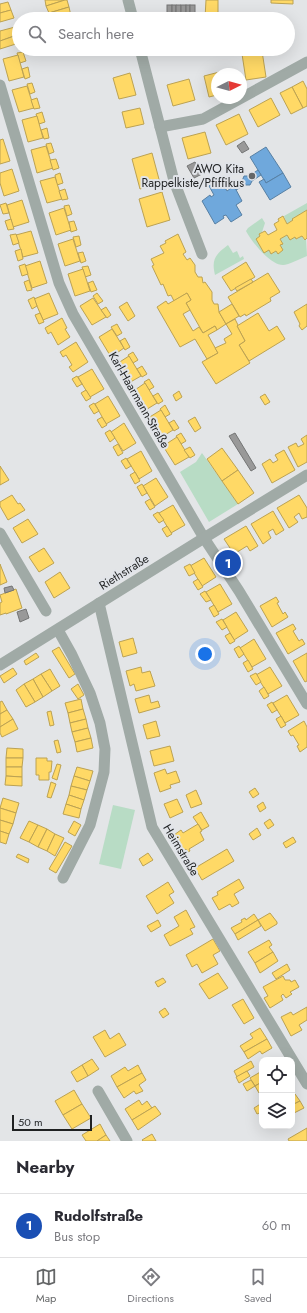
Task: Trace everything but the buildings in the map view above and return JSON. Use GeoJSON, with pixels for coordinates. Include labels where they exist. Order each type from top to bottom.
{"type":"FeatureCollection","features":[{"type":"Feature","properties":{"kind":"street"},"geometry":{"type":"LineString","coordinates":[[128,0],[131,12]]}},
{"type":"Feature","properties":{"kind":"street"},"geometry":{"type":"LineString","coordinates":[[142,56],[174,180],[202,254]]}},
{"type":"Feature","properties":{"kind":"street"},"geometry":{"type":"LineString","coordinates":[[160,127],[203,119],[307,62]]}},
{"type":"Feature","properties":{"kind":"street","name":"Karl-Haarmann-Straße"},"geometry":{"type":"LineString","coordinates":[[0,85],[57,276],[65,298],[204,538],[235,584],[307,704]]}},
{"type":"Feature","properties":{"kind":"street","name":"Riethstraße"},"geometry":{"type":"LineString","coordinates":[[0,665],[307,475]]}},
{"type":"Feature","properties":{"kind":"street"},"geometry":{"type":"LineString","coordinates":[[0,533],[46,611]]}},
{"type":"Feature","properties":{"kind":"street","name":"Heimstraße"},"geometry":{"type":"LineString","coordinates":[[99,604],[152,827],[307,1084]]}},
{"type":"Feature","properties":{"kind":"street"},"geometry":{"type":"LineString","coordinates":[[58,630],[90,693],[100,723],[105,749],[104,772],[90,825],[63,878]]}},
{"type":"Feature","properties":{"kind":"street"},"geometry":{"type":"LineString","coordinates":[[98,1091],[127,1141]]}},
{"type":"Feature","properties":{"kind":"green space"},"geometry":{"type":"Polygon","coordinates":[[[307,203],[307,210],[292,219],[293,220],[287,224],[284,216],[307,203]]]}},
{"type":"Feature","properties":{"kind":"green space"},"geometry":{"type":"Polygon","coordinates":[[[262,218],[265,223],[262,232],[259,234],[271,254],[276,251],[278,253],[283,250],[280,245],[283,244],[280,239],[287,235],[290,240],[295,237],[297,239],[302,236],[304,240],[306,239],[307,256],[285,265],[278,264],[267,257],[256,246],[246,231],[262,218]]]}},
{"type":"Feature","properties":{"kind":"green space"},"geometry":{"type":"Polygon","coordinates":[[[228,245],[233,253],[237,251],[240,258],[243,256],[244,259],[215,275],[214,261],[220,251],[228,245]]]}},
{"type":"Feature","properties":{"kind":"green space"},"geometry":{"type":"Polygon","coordinates":[[[202,453],[238,504],[209,522],[180,472],[196,462],[202,453]]]}},
{"type":"Feature","properties":{"kind":"green space"},"geometry":{"type":"Polygon","coordinates":[[[113,805],[135,810],[121,869],[99,864],[113,805]]]}},
{"type":"Feature","properties":{"kind":"place","name":"AWO Kita Rappelkiste/Pfiffikus"},"geometry":{"type":"Point","coordinates":[252,176]}},
{"type":"Feature","properties":{"kind":"place","name":"Rudolfstraße"},"geometry":{"type":"Point","coordinates":[228,563]}}]}
